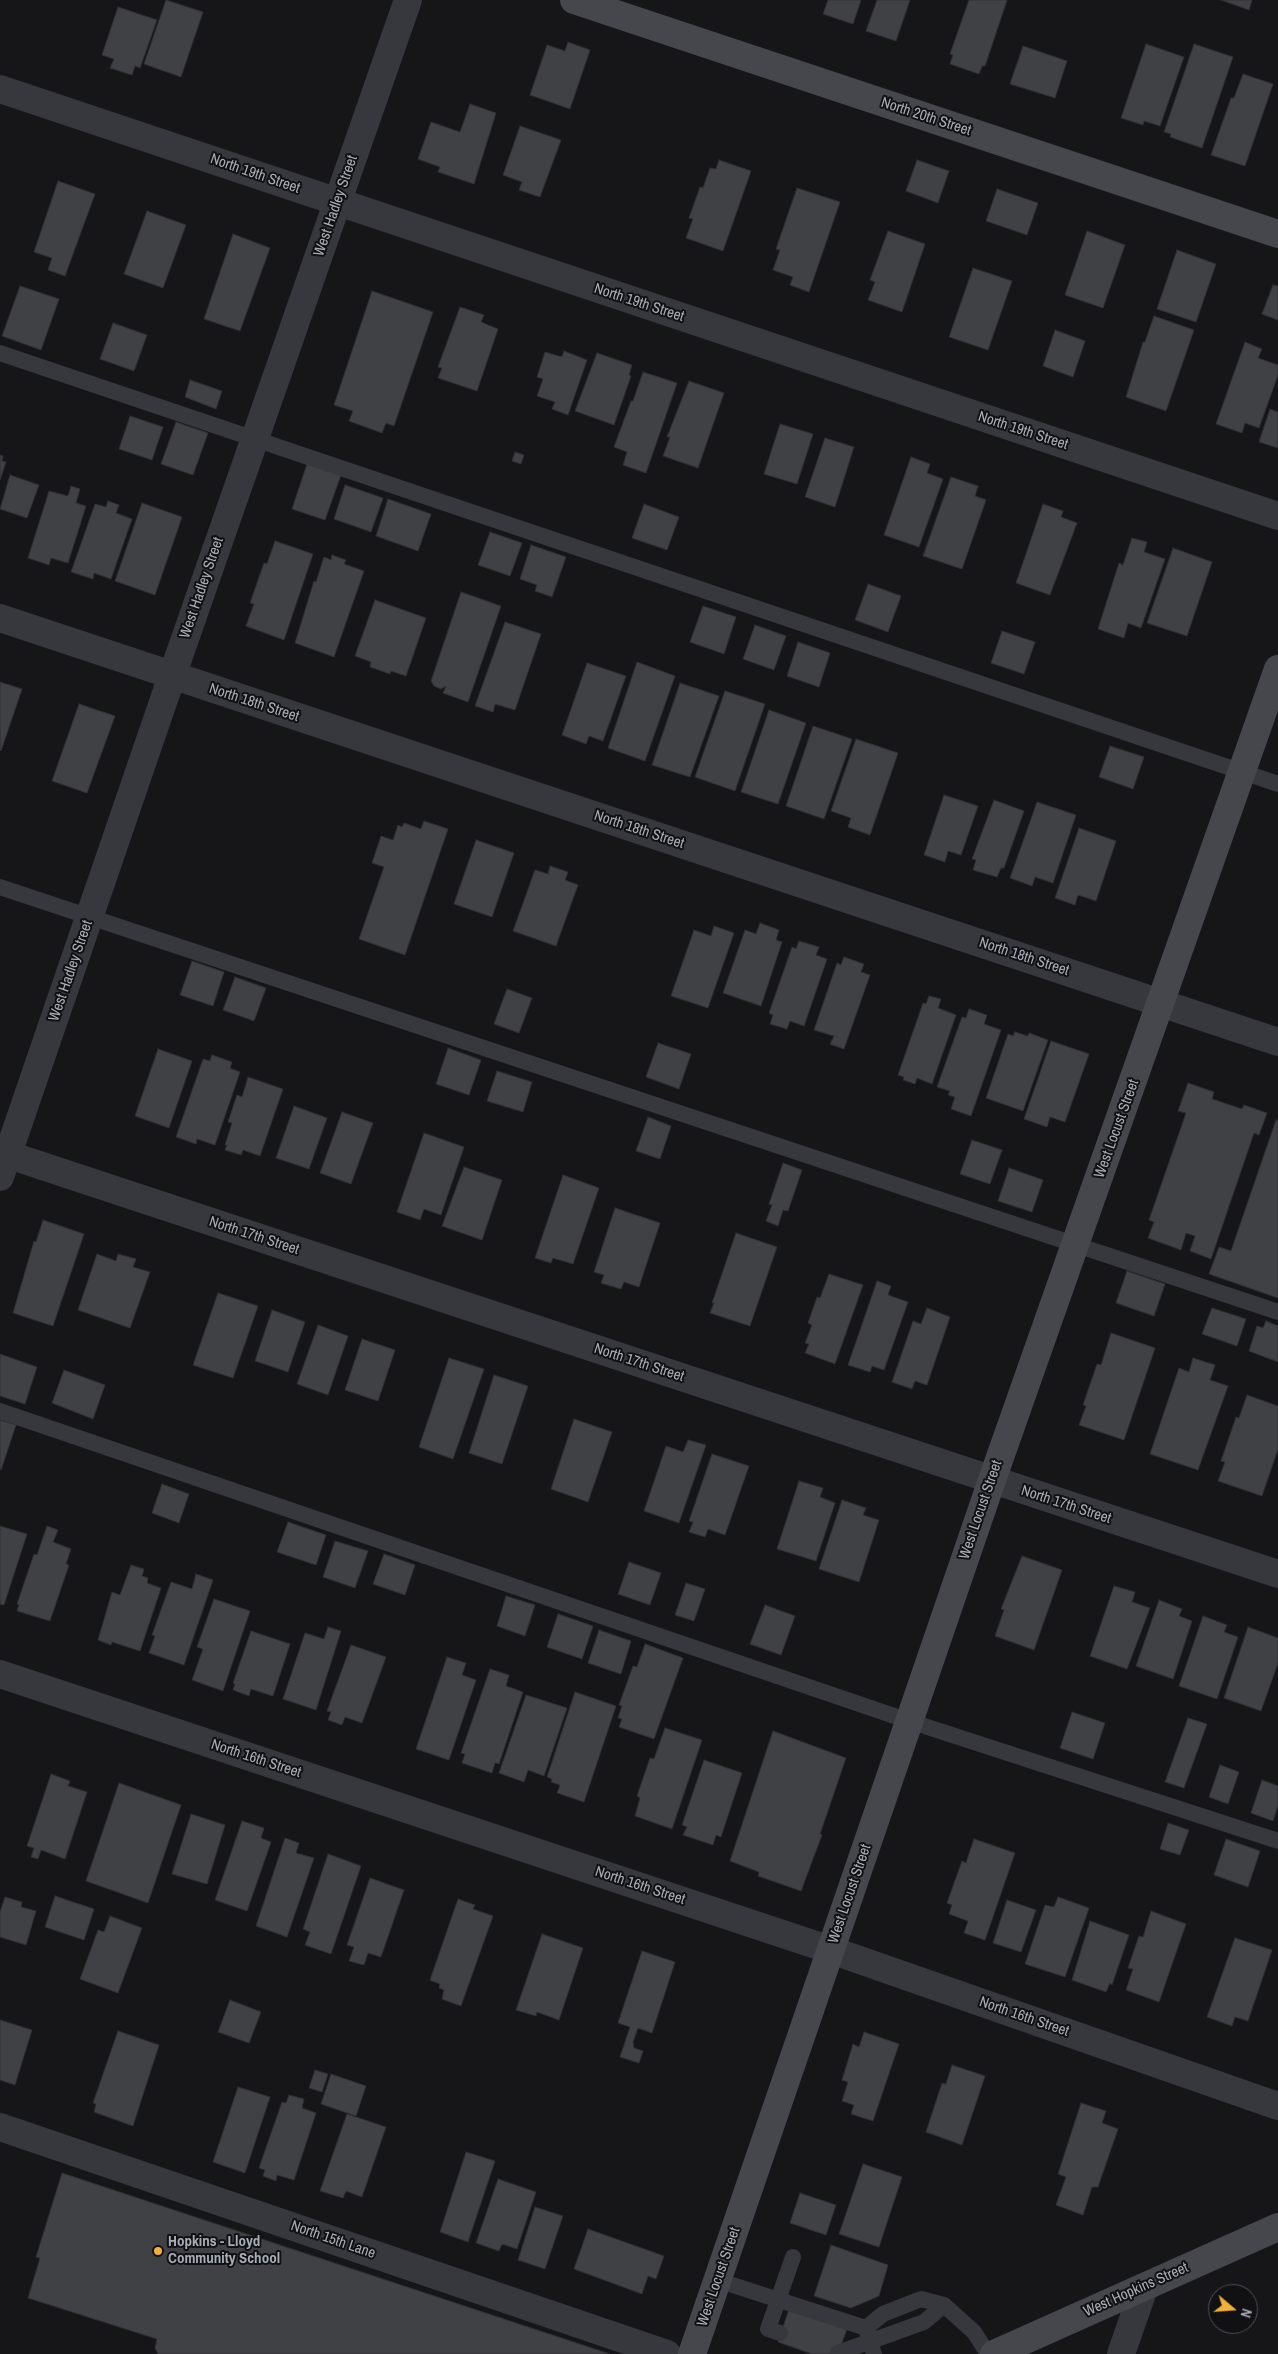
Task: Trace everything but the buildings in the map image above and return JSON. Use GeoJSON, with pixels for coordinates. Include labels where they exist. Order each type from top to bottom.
{"type":"FeatureCollection","features":[{"type":"Feature","properties":{"kind":"street","name":"West Hadley Street"},"geometry":{"type":"LineString","coordinates":[[3,1162],[408,0]]}},
{"type":"Feature","properties":{"kind":"street","name":"North 20th Street"},"geometry":{"type":"LineString","coordinates":[[574,0],[1278,234]]}},
{"type":"Feature","properties":{"kind":"street","name":"North 19th Street"},"geometry":{"type":"LineString","coordinates":[[0,89],[1278,516]]}},
{"type":"Feature","properties":{"kind":"street","name":"North 18th Street"},"geometry":{"type":"LineString","coordinates":[[0,618],[1278,1042]]}},
{"type":"Feature","properties":{"kind":"street","name":"West Locust Street"},"geometry":{"type":"LineString","coordinates":[[692,2354],[992,1480],[1278,669]]}},
{"type":"Feature","properties":{"kind":"street","name":"North 17th Street"},"geometry":{"type":"LineString","coordinates":[[3,1162],[992,1480],[1278,1574]]}},
{"type":"Feature","properties":{"kind":"street","name":"North 16th Street"},"geometry":{"type":"LineString","coordinates":[[0,1674],[831,1950],[1278,2106]]}},
{"type":"Feature","properties":{"kind":"street","name":"North 15th Lane"},"geometry":{"type":"LineString","coordinates":[[0,2127],[666,2354]]}},
{"type":"Feature","properties":{"kind":"street","name":"West Hopkins Street"},"geometry":{"type":"LineString","coordinates":[[994,2354],[1278,2227]]}},
{"type":"Feature","properties":{"kind":"street"},"geometry":{"type":"LineString","coordinates":[[1121,2354],[1144,2288]]}},
{"type":"Feature","properties":{"kind":"lane"},"geometry":{"type":"LineString","coordinates":[[0,353],[1278,784]]}},
{"type":"Feature","properties":{"kind":"lane"},"geometry":{"type":"LineString","coordinates":[[0,887],[1278,1312]]}},
{"type":"Feature","properties":{"kind":"lane"},"geometry":{"type":"LineString","coordinates":[[0,1411],[909,1721],[1278,1841]]}},
{"type":"Feature","properties":{"kind":"lane"},"geometry":{"type":"LineString","coordinates":[[780,2333],[768,2329],[793,2257]]}},
{"type":"Feature","properties":{"kind":"lane"},"geometry":{"type":"LineString","coordinates":[[717,2280],[778,2300],[870,2341]]}},
{"type":"Feature","properties":{"kind":"lane"},"geometry":{"type":"LineString","coordinates":[[870,2341],[883,2314],[921,2299],[944,2305],[974,2332],[988,2354]]}},
{"type":"Feature","properties":{"kind":"lane"},"geometry":{"type":"LineString","coordinates":[[838,2353],[924,2322],[944,2305]]}},
{"type":"Feature","properties":{"kind":"place","name":"Hopkins - Lloyd Community School"},"geometry":{"type":"Point","coordinates":[158,2251]}}]}
